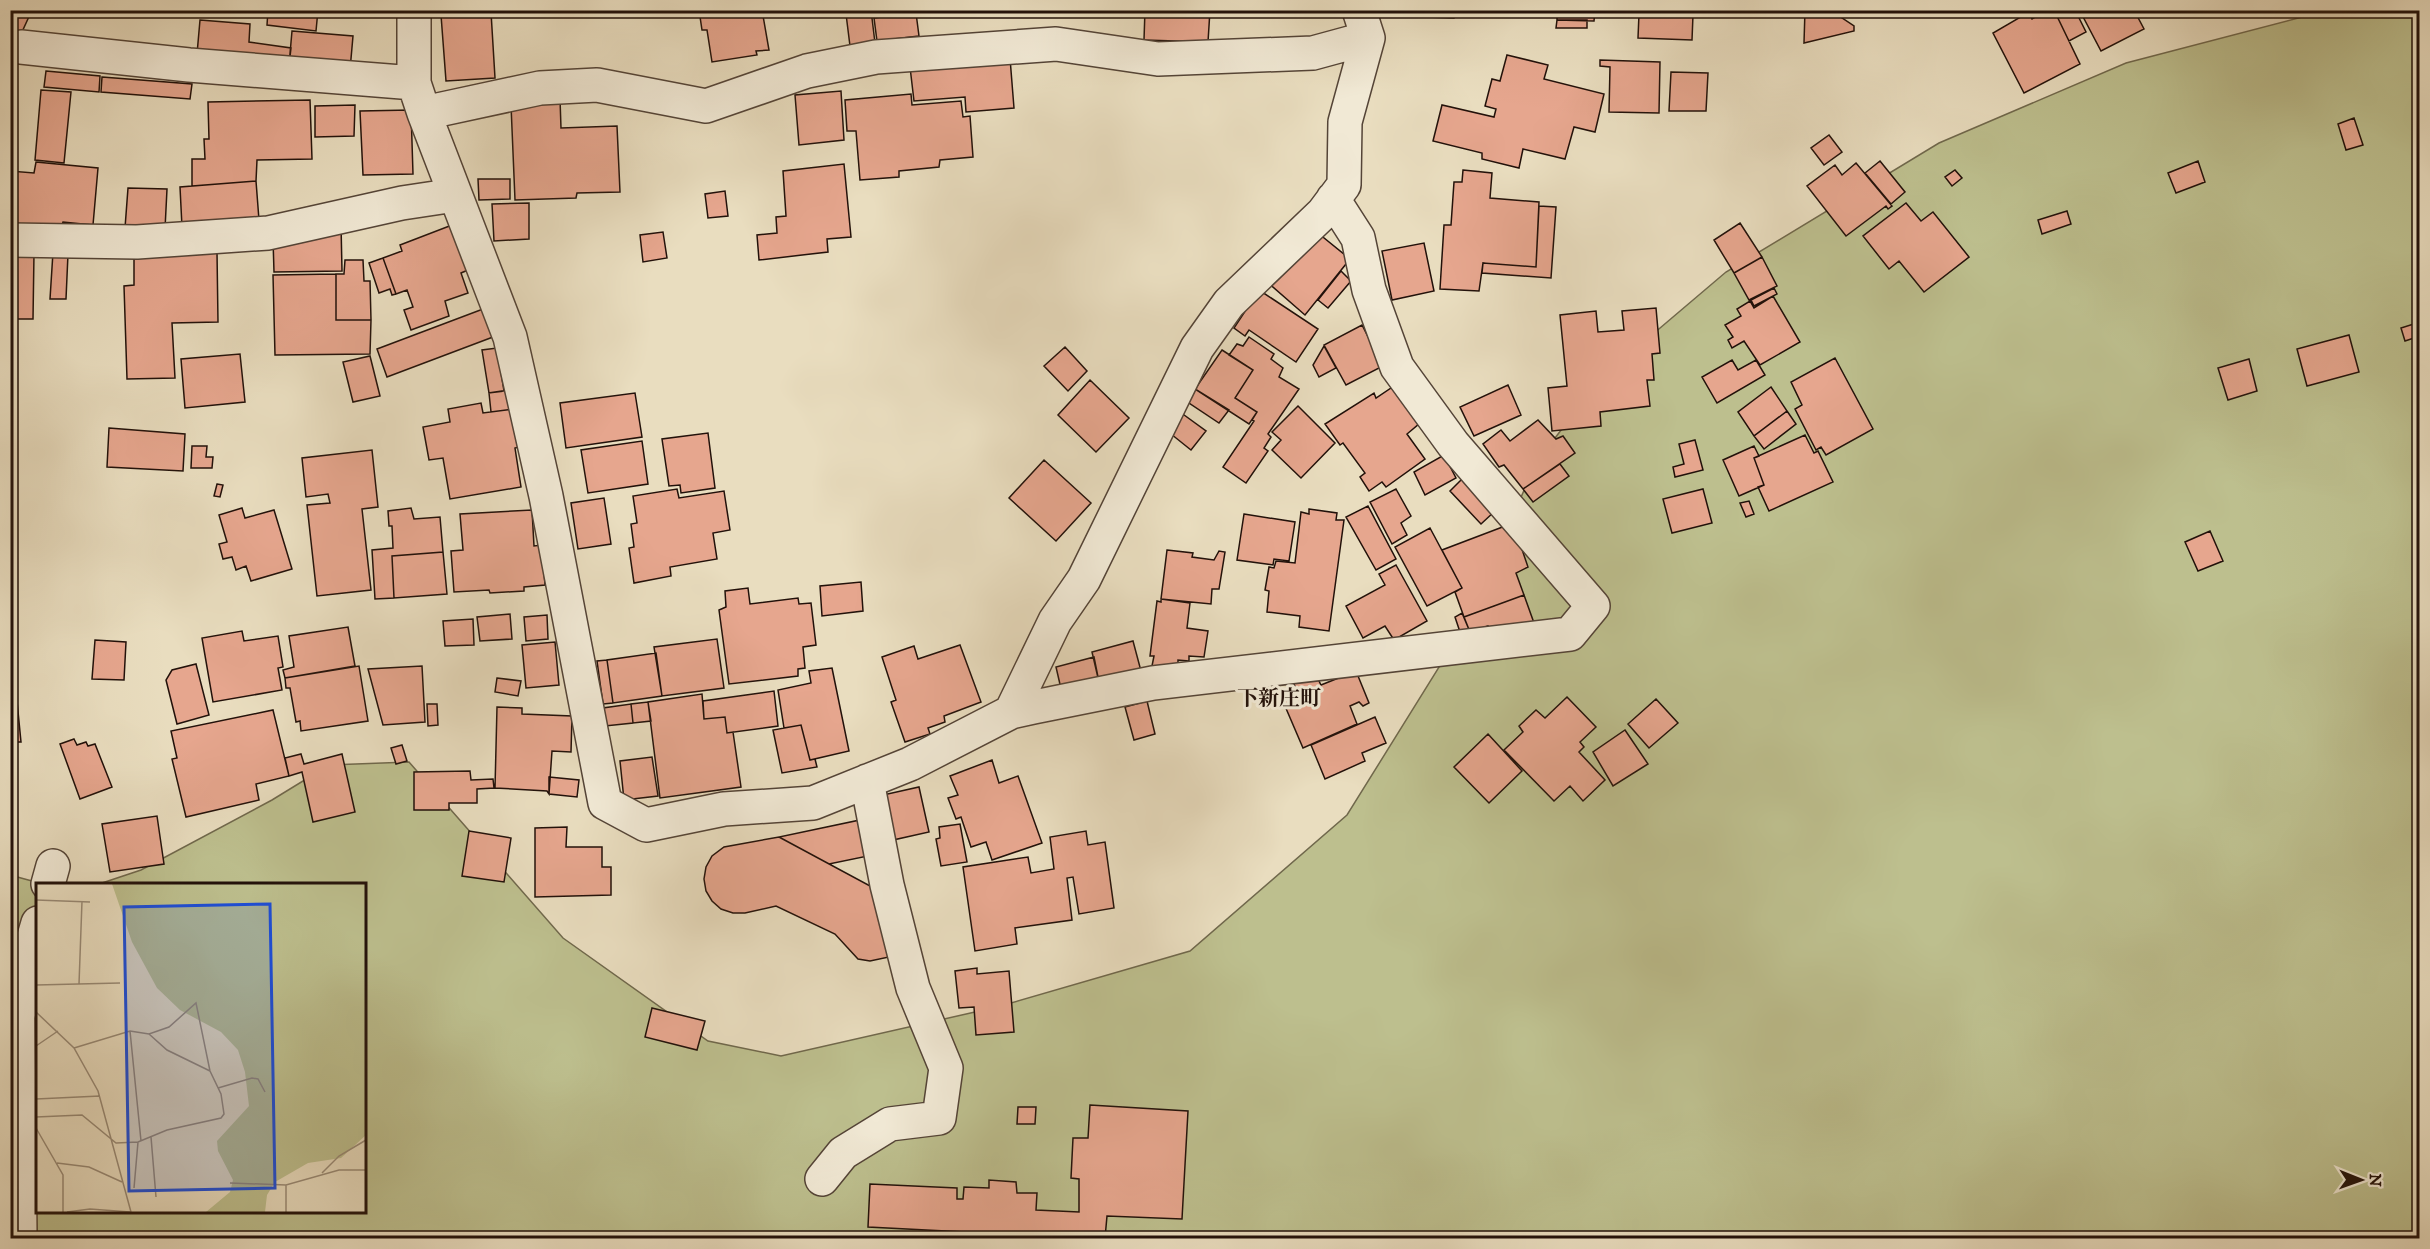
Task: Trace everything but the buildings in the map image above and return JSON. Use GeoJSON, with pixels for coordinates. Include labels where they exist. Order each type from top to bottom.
{"type":"FeatureCollection","features":[{"type":"Feature","properties":{"kind":"street"},"geometry":{"type":"LineString","coordinates":[[414,10],[419,98],[510,337],[546,496],[605,803],[646,825],[724,809],[813,803],[910,764],[1011,712],[1153,683],[1570,634],[1593,606],[1453,444],[1397,367],[1369,290],[1358,238],[1333,199]]}},
{"type":"Feature","properties":{"kind":"street"},"geometry":{"type":"LineString","coordinates":[[21,47],[189,65],[419,98],[597,85],[706,106],[807,71],[876,57],[1056,44],[1158,59],[1313,53],[1363,24]]}},
{"type":"Feature","properties":{"kind":"street"},"geometry":{"type":"LineString","coordinates":[[1011,712],[1055,621],[1084,579],[1197,348],[1229,303],[1323,213],[1344,185],[1345,122],[1363,24]]}},
{"type":"Feature","properties":{"kind":"street"},"geometry":{"type":"LineString","coordinates":[[10,240],[137,242],[268,233],[455,195]]}},
{"type":"Feature","properties":{"kind":"street"},"geometry":{"type":"LineString","coordinates":[[822,1179],[843,1153],[890,1124],[939,1118],[946,1068],[913,988],[887,885],[867,781]]}},
{"type":"Feature","properties":{"kind":"street"},"geometry":{"type":"LineString","coordinates":[[20,1239],[18,1017],[28,957],[36,930]]}},
{"type":"Feature","properties":{"kind":"green space"},"geometry":{"type":"Polygon","coordinates":[[[2325,11],[2419,11],[2419,1238],[36,1238],[11,1222],[10,875],[39,883],[36,883],[36,1213],[366,1213],[366,883],[102,883],[141,870],[272,800],[329,765],[409,762],[563,938],[708,1041],[781,1056],[997,1007],[1190,951],[1347,815],[1464,627],[1536,463],[1600,379],[1726,272],[1939,143],[2126,63],[2325,11]]]}},
{"type":"Feature","properties":{"kind":"district","name":"下新庄町"},"geometry":{"type":"Point","coordinates":[1279,699]}}]}
